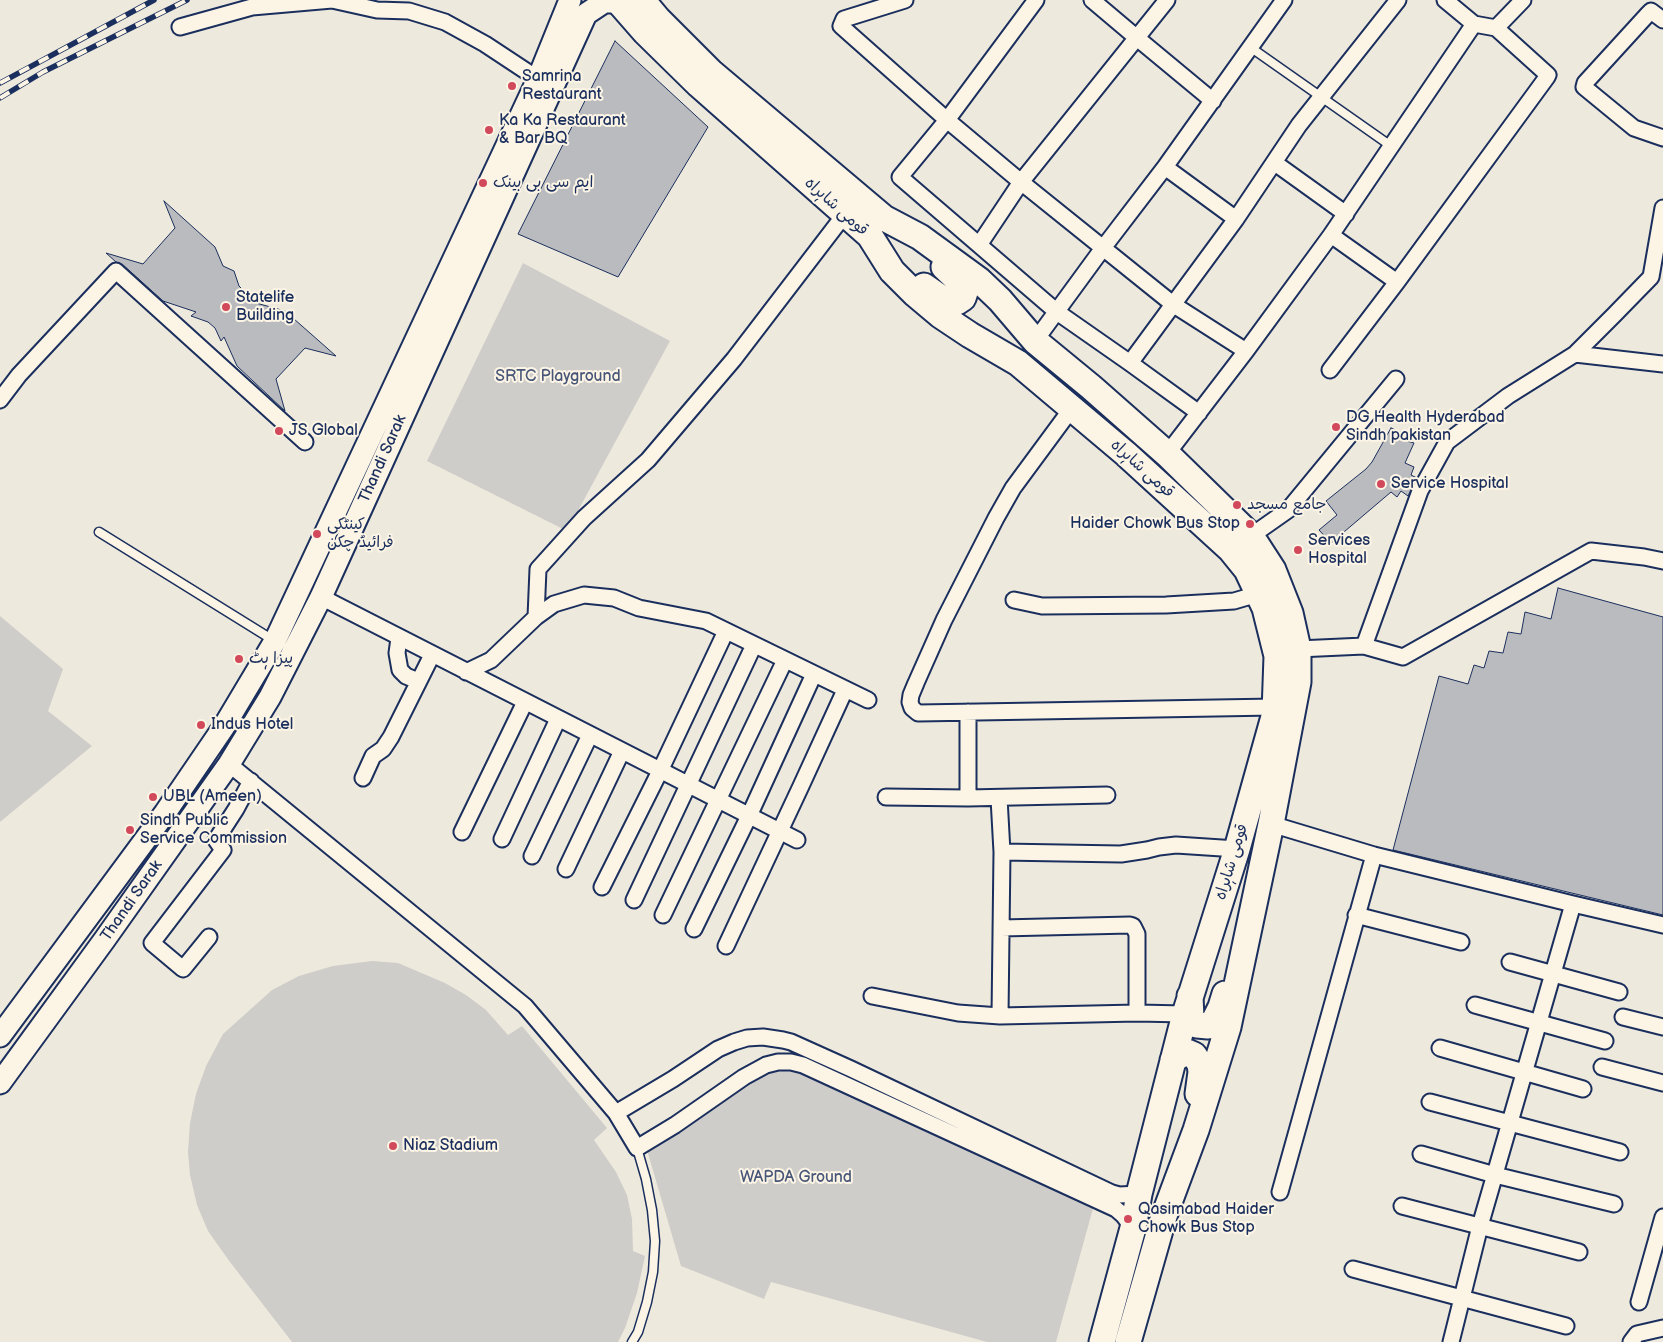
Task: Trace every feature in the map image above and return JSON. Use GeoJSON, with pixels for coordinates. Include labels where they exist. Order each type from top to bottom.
{"type":"FeatureCollection","features":[{"type":"Feature","properties":{"kind":"highway","name":"قومی شاہراہ"},"geometry":{"type":"LineString","coordinates":[[625,1],[699,85],[845,214],[877,227],[920,237],[979,280],[1000,300],[1035,341],[1167,454],[1252,536],[1265,608],[1277,656],[1275,714],[1237,849],[1187,1005],[1139,1194],[1133,1228],[1102,1342]]}},
{"type":"Feature","properties":{"kind":"highway","name":"قومی شاہراہ"},"geometry":{"type":"LineString","coordinates":[[625,1],[658,19],[711,72],[877,227],[892,271],[940,315],[1018,363],[1126,454],[1230,550],[1290,613],[1298,649],[1298,682],[1271,824],[1228,1027],[1190,1146],[1164,1216],[1128,1342]]}},
{"type":"Feature","properties":{"kind":"highway"},"geometry":{"type":"LineString","coordinates":[[1187,1005],[1191,1018],[1197,1025],[1208,1026],[1214,1021],[1221,1007],[1250,923]]}},
{"type":"Feature","properties":{"kind":"highway"},"geometry":{"type":"LineString","coordinates":[[1173,1060],[1187,1052],[1194,1055],[1200,1064],[1199,1090],[1190,1146]]}},
{"type":"Feature","properties":{"kind":"main road","name":"Thandi Sarak"},"geometry":{"type":"LineString","coordinates":[[0,1036],[165,813],[223,728],[275,641],[538,79],[570,0]]}},
{"type":"Feature","properties":{"kind":"main road","name":"Thandi Sarak"},"geometry":{"type":"LineString","coordinates":[[0,1082],[105,939],[229,764],[270,697],[321,597],[586,14],[604,2],[625,1]]}},
{"type":"Feature","properties":{"kind":"main road"},"geometry":{"type":"LineString","coordinates":[[29,998],[50,1013]]}},
{"type":"Feature","properties":{"kind":"street"},"geometry":{"type":"LineString","coordinates":[[180,27],[252,7],[332,0],[377,10],[408,11],[445,22],[484,44],[538,79]]}},
{"type":"Feature","properties":{"kind":"street"},"geometry":{"type":"LineString","coordinates":[[905,0],[844,19],[841,26],[947,120],[1174,305],[1246,351]]}},
{"type":"Feature","properties":{"kind":"street"},"geometry":{"type":"LineString","coordinates":[[1036,0],[947,120],[900,177],[1057,312],[1198,413]]}},
{"type":"Feature","properties":{"kind":"street"},"geometry":{"type":"LineString","coordinates":[[1092,0],[1213,101]]}},
{"type":"Feature","properties":{"kind":"street"},"geometry":{"type":"LineString","coordinates":[[979,245],[1021,182],[1167,0]]}},
{"type":"Feature","properties":{"kind":"street"},"geometry":{"type":"LineString","coordinates":[[1035,341],[1165,167],[1284,0]]}},
{"type":"Feature","properties":{"kind":"street"},"geometry":{"type":"LineString","coordinates":[[1130,363],[1236,219],[1299,125],[1398,0]]}},
{"type":"Feature","properties":{"kind":"street"},"geometry":{"type":"LineString","coordinates":[[1330,370],[1397,282],[1548,75],[1496,28],[1474,24],[1445,0]]}},
{"type":"Feature","properties":{"kind":"street"},"geometry":{"type":"LineString","coordinates":[[1496,28],[1523,0]]}},
{"type":"Feature","properties":{"kind":"street"},"geometry":{"type":"LineString","coordinates":[[1663,20],[1651,11],[1584,87],[1634,128],[1663,138]]}},
{"type":"Feature","properties":{"kind":"street"},"geometry":{"type":"LineString","coordinates":[[1167,454],[1246,351],[1346,214],[1390,146],[1474,24]]}},
{"type":"Feature","properties":{"kind":"street"},"geometry":{"type":"LineString","coordinates":[[1275,162],[1346,214]]}},
{"type":"Feature","properties":{"kind":"street"},"geometry":{"type":"LineString","coordinates":[[1165,167],[1236,219]]}},
{"type":"Feature","properties":{"kind":"street"},"geometry":{"type":"LineString","coordinates":[[1364,646],[1420,491],[1447,442],[1508,396],[1575,354],[1614,315],[1657,278],[1663,208]]}},
{"type":"Feature","properties":{"kind":"street"},"geometry":{"type":"LineString","coordinates":[[536,617],[538,569],[584,518],[648,460],[734,359],[845,214]]}},
{"type":"Feature","properties":{"kind":"street"},"geometry":{"type":"LineString","coordinates":[[1331,235],[1397,282]]}},
{"type":"Feature","properties":{"kind":"street"},"geometry":{"type":"LineString","coordinates":[[0,400],[19,375],[116,270],[305,442]]}},
{"type":"Feature","properties":{"kind":"street"},"geometry":{"type":"LineString","coordinates":[[1575,354],[1663,364]]}},
{"type":"Feature","properties":{"kind":"street"},"geometry":{"type":"LineString","coordinates":[[1252,536],[1288,510],[1396,379]]}},
{"type":"Feature","properties":{"kind":"street"},"geometry":{"type":"LineString","coordinates":[[1072,408],[1012,488],[944,620],[911,696],[912,708],[918,713],[1276,707]]}},
{"type":"Feature","properties":{"kind":"street"},"geometry":{"type":"LineString","coordinates":[[1298,649],[1364,646],[1404,657],[1591,551],[1644,556],[1663,561]]}},
{"type":"Feature","properties":{"kind":"street"},"geometry":{"type":"LineString","coordinates":[[1014,600],[1042,606],[1166,605],[1234,601],[1261,581]]}},
{"type":"Feature","properties":{"kind":"street"},"geometry":{"type":"LineString","coordinates":[[466,672],[491,660],[536,617],[554,604],[584,596],[614,598],[639,608],[706,621],[868,700]]}},
{"type":"Feature","properties":{"kind":"street"},"geometry":{"type":"LineString","coordinates":[[321,597],[796,840]]}},
{"type":"Feature","properties":{"kind":"street"},"geometry":{"type":"LineString","coordinates":[[602,887],[660,771],[726,631]]}},
{"type":"Feature","properties":{"kind":"street"},"geometry":{"type":"LineString","coordinates":[[399,638],[397,653],[400,670],[406,676],[418,681]]}},
{"type":"Feature","properties":{"kind":"street"},"geometry":{"type":"LineString","coordinates":[[634,900],[754,644]]}},
{"type":"Feature","properties":{"kind":"street"},"geometry":{"type":"LineString","coordinates":[[363,778],[373,756],[383,749],[391,737],[432,655]]}},
{"type":"Feature","properties":{"kind":"street"},"geometry":{"type":"LineString","coordinates":[[663,915],[785,660]]}},
{"type":"Feature","properties":{"kind":"street"},"geometry":{"type":"LineString","coordinates":[[694,929],[749,816],[814,674]]}},
{"type":"Feature","properties":{"kind":"street"},"geometry":{"type":"LineString","coordinates":[[726,946],[845,690]]}},
{"type":"Feature","properties":{"kind":"street"},"geometry":{"type":"LineString","coordinates":[[462,832],[526,702]]}},
{"type":"Feature","properties":{"kind":"street"},"geometry":{"type":"LineString","coordinates":[[968,712],[968,798]]}},
{"type":"Feature","properties":{"kind":"street"},"geometry":{"type":"LineString","coordinates":[[502,839],[558,719]]}},
{"type":"Feature","properties":{"kind":"street"},"geometry":{"type":"LineString","coordinates":[[532,856],[590,735]]}},
{"type":"Feature","properties":{"kind":"street"},"geometry":{"type":"LineString","coordinates":[[566,869],[622,751]]}},
{"type":"Feature","properties":{"kind":"street"},"geometry":{"type":"LineString","coordinates":[[229,764],[524,1006],[616,1113],[637,1148],[675,1125],[751,1073],[766,1065],[778,1062],[791,1062],[803,1065],[1116,1209],[1133,1228]]}},
{"type":"Feature","properties":{"kind":"street"},"geometry":{"type":"LineString","coordinates":[[209,936],[183,969],[152,944],[223,850],[216,840],[251,781]]}},
{"type":"Feature","properties":{"kind":"street"},"geometry":{"type":"LineString","coordinates":[[886,797],[999,798],[1108,795]]}},
{"type":"Feature","properties":{"kind":"street"},"geometry":{"type":"LineString","coordinates":[[999,798],[1002,852],[1000,1016]]}},
{"type":"Feature","properties":{"kind":"street"},"geometry":{"type":"LineString","coordinates":[[1271,824],[1374,855],[1663,925]]}},
{"type":"Feature","properties":{"kind":"street"},"geometry":{"type":"LineString","coordinates":[[1002,852],[1121,854],[1176,845],[1237,849]]}},
{"type":"Feature","properties":{"kind":"street"},"geometry":{"type":"LineString","coordinates":[[1280,1192],[1374,855]]}},
{"type":"Feature","properties":{"kind":"street"},"geometry":{"type":"LineString","coordinates":[[1451,1342],[1480,1226],[1572,904]]}},
{"type":"Feature","properties":{"kind":"street"},"geometry":{"type":"LineString","coordinates":[[1356,915],[1461,942]]}},
{"type":"Feature","properties":{"kind":"street"},"geometry":{"type":"LineString","coordinates":[[1001,928],[1133,926],[1138,934],[1137,1013]]}},
{"type":"Feature","properties":{"kind":"street"},"geometry":{"type":"LineString","coordinates":[[1510,962],[1619,992]]}},
{"type":"Feature","properties":{"kind":"street"},"geometry":{"type":"LineString","coordinates":[[872,996],[958,1012],[1000,1016],[1137,1013],[1187,1005]]}},
{"type":"Feature","properties":{"kind":"street"},"geometry":{"type":"LineString","coordinates":[[1475,1006],[1605,1041]]}},
{"type":"Feature","properties":{"kind":"street"},"geometry":{"type":"LineString","coordinates":[[1623,1017],[1663,1027]]}},
{"type":"Feature","properties":{"kind":"street"},"geometry":{"type":"LineString","coordinates":[[616,1113],[718,1049],[734,1042],[747,1038],[763,1037],[783,1040],[851,1069],[1112,1193],[1119,1195],[1139,1194]]}},
{"type":"Feature","properties":{"kind":"street"},"geometry":{"type":"LineString","coordinates":[[1440,1048],[1583,1089]]}},
{"type":"Feature","properties":{"kind":"street"},"geometry":{"type":"LineString","coordinates":[[1602,1067],[1663,1083]]}},
{"type":"Feature","properties":{"kind":"street"},"geometry":{"type":"LineString","coordinates":[[1430,1102],[1620,1152]]}},
{"type":"Feature","properties":{"kind":"street"},"geometry":{"type":"LineString","coordinates":[[1421,1154],[1495,1175],[1614,1204]]}},
{"type":"Feature","properties":{"kind":"street"},"geometry":{"type":"LineString","coordinates":[[1402,1206],[1579,1252]]}},
{"type":"Feature","properties":{"kind":"street"},"geometry":{"type":"LineString","coordinates":[[1639,1302],[1663,1218]]}},
{"type":"Feature","properties":{"kind":"street"},"geometry":{"type":"LineString","coordinates":[[1353,1268],[1566,1326]]}},
{"type":"Feature","properties":{"kind":"street"},"geometry":{"type":"LineString","coordinates":[[1631,1342],[1637,1334],[1663,1328]]}},
{"type":"Feature","properties":{"kind":"lane"},"geometry":{"type":"LineString","coordinates":[[1250,47],[1390,146]]}},
{"type":"Feature","properties":{"kind":"lane"},"geometry":{"type":"LineString","coordinates":[[99,532],[275,641]]}},
{"type":"Feature","properties":{"kind":"lane"},"geometry":{"type":"LineString","coordinates":[[632,1342],[638,1332],[648,1302],[653,1272],[655,1241],[646,1179],[637,1148]]}},
{"type":"Feature","properties":{"kind":"green space","name":"SRTC Playground"},"geometry":{"type":"Polygon","coordinates":[[[523,263],[670,341],[567,531],[427,461],[523,263]]]}},
{"type":"Feature","properties":{"kind":"green space"},"geometry":{"type":"Polygon","coordinates":[[[0,616],[63,669],[48,711],[92,746],[0,822],[0,616]]]}},
{"type":"Feature","properties":{"kind":"green space","name":"Niaz Stadium"},"geometry":{"type":"Polygon","coordinates":[[[372,961],[398,963],[445,983],[466,995],[486,1010],[508,1035],[522,1026],[607,1128],[594,1140],[616,1172],[627,1195],[632,1219],[633,1251],[645,1256],[637,1293],[618,1342],[292,1342],[208,1231],[197,1205],[190,1175],[188,1152],[190,1123],[196,1094],[206,1066],[223,1034],[272,990],[299,976],[333,966],[372,961]]]}},
{"type":"Feature","properties":{"kind":"green space","name":"WAPDA Ground"},"geometry":{"type":"Polygon","coordinates":[[[788,1054],[1094,1205],[1056,1342],[987,1342],[771,1282],[764,1299],[681,1266],[647,1150],[788,1054]]]}},
{"type":"Feature","properties":{"kind":"building"},"geometry":{"type":"Polygon","coordinates":[[[615,41],[708,127],[618,277],[518,234],[615,41]]]}},
{"type":"Feature","properties":{"kind":"building","name":"Statelife Building"},"geometry":{"type":"Polygon","coordinates":[[[164,201],[215,247],[223,266],[234,271],[239,286],[244,291],[260,298],[256,303],[285,311],[336,356],[305,348],[276,379],[285,411],[237,366],[224,337],[221,341],[215,328],[208,322],[191,316],[196,312],[163,301],[122,264],[116,262],[106,253],[143,264],[175,228],[164,201]]]}},
{"type":"Feature","properties":{"kind":"building","name":"Service Hospital"},"geometry":{"type":"Polygon","coordinates":[[[1391,428],[1409,436],[1407,441],[1414,443],[1405,463],[1414,467],[1411,475],[1417,478],[1408,496],[1401,491],[1397,497],[1391,492],[1331,543],[1319,530],[1337,515],[1326,501],[1366,469],[1391,428]]]}},
{"type":"Feature","properties":{"kind":"building"},"geometry":{"type":"Polygon","coordinates":[[[1558,588],[1663,617],[1663,915],[1393,850],[1439,676],[1468,684],[1474,665],[1484,668],[1489,651],[1503,653],[1508,632],[1521,634],[1525,612],[1551,619],[1558,588]]]}},
{"type":"Feature","properties":{"kind":"railway"},"geometry":{"type":"LineString","coordinates":[[0,83],[154,0]]}},
{"type":"Feature","properties":{"kind":"railway"},"geometry":{"type":"LineString","coordinates":[[0,98],[43,72],[187,0]]}},
{"type":"Feature","properties":{"kind":"place","name":"Samrina Restaurant"},"geometry":{"type":"Point","coordinates":[512,86]}},
{"type":"Feature","properties":{"kind":"place","name":"Ka Ka Restaurant & Bar BQ"},"geometry":{"type":"Point","coordinates":[489,130]}},
{"type":"Feature","properties":{"kind":"place","name":"ایم سی بی بینک"},"geometry":{"type":"Point","coordinates":[483,183]}},
{"type":"Feature","properties":{"kind":"place","name":"Statelife Building"},"geometry":{"type":"Point","coordinates":[226,307]}},
{"type":"Feature","properties":{"kind":"place","name":"DG Health Hyderabad Sindh pakistan"},"geometry":{"type":"Point","coordinates":[1336,427]}},
{"type":"Feature","properties":{"kind":"place","name":"JS Global"},"geometry":{"type":"Point","coordinates":[279,431]}},
{"type":"Feature","properties":{"kind":"place","name":"Service Hospital"},"geometry":{"type":"Point","coordinates":[1381,484]}},
{"type":"Feature","properties":{"kind":"place","name":"جامع مسجد"},"geometry":{"type":"Point","coordinates":[1237,505]}},
{"type":"Feature","properties":{"kind":"place","name":"Haider Chowk Bus Stop"},"geometry":{"type":"Point","coordinates":[1250,524]}},
{"type":"Feature","properties":{"kind":"place","name":"کینٹکی فرائیڈ چکن"},"geometry":{"type":"Point","coordinates":[317,534]}},
{"type":"Feature","properties":{"kind":"place","name":"Services Hospital"},"geometry":{"type":"Point","coordinates":[1298,550]}},
{"type":"Feature","properties":{"kind":"place","name":"پیزا ہٹ"},"geometry":{"type":"Point","coordinates":[239,659]}},
{"type":"Feature","properties":{"kind":"place","name":"Indus Hotel"},"geometry":{"type":"Point","coordinates":[201,725]}},
{"type":"Feature","properties":{"kind":"place","name":"UBL (Ameen)"},"geometry":{"type":"Point","coordinates":[153,797]}},
{"type":"Feature","properties":{"kind":"place","name":"Sindh Public Service Commission"},"geometry":{"type":"Point","coordinates":[130,830]}},
{"type":"Feature","properties":{"kind":"place","name":"Niaz Stadium"},"geometry":{"type":"Point","coordinates":[393,1146]}},
{"type":"Feature","properties":{"kind":"place","name":"Qasimabad Haider Chowk Bus Stop"},"geometry":{"type":"Point","coordinates":[1128,1219]}}]}
